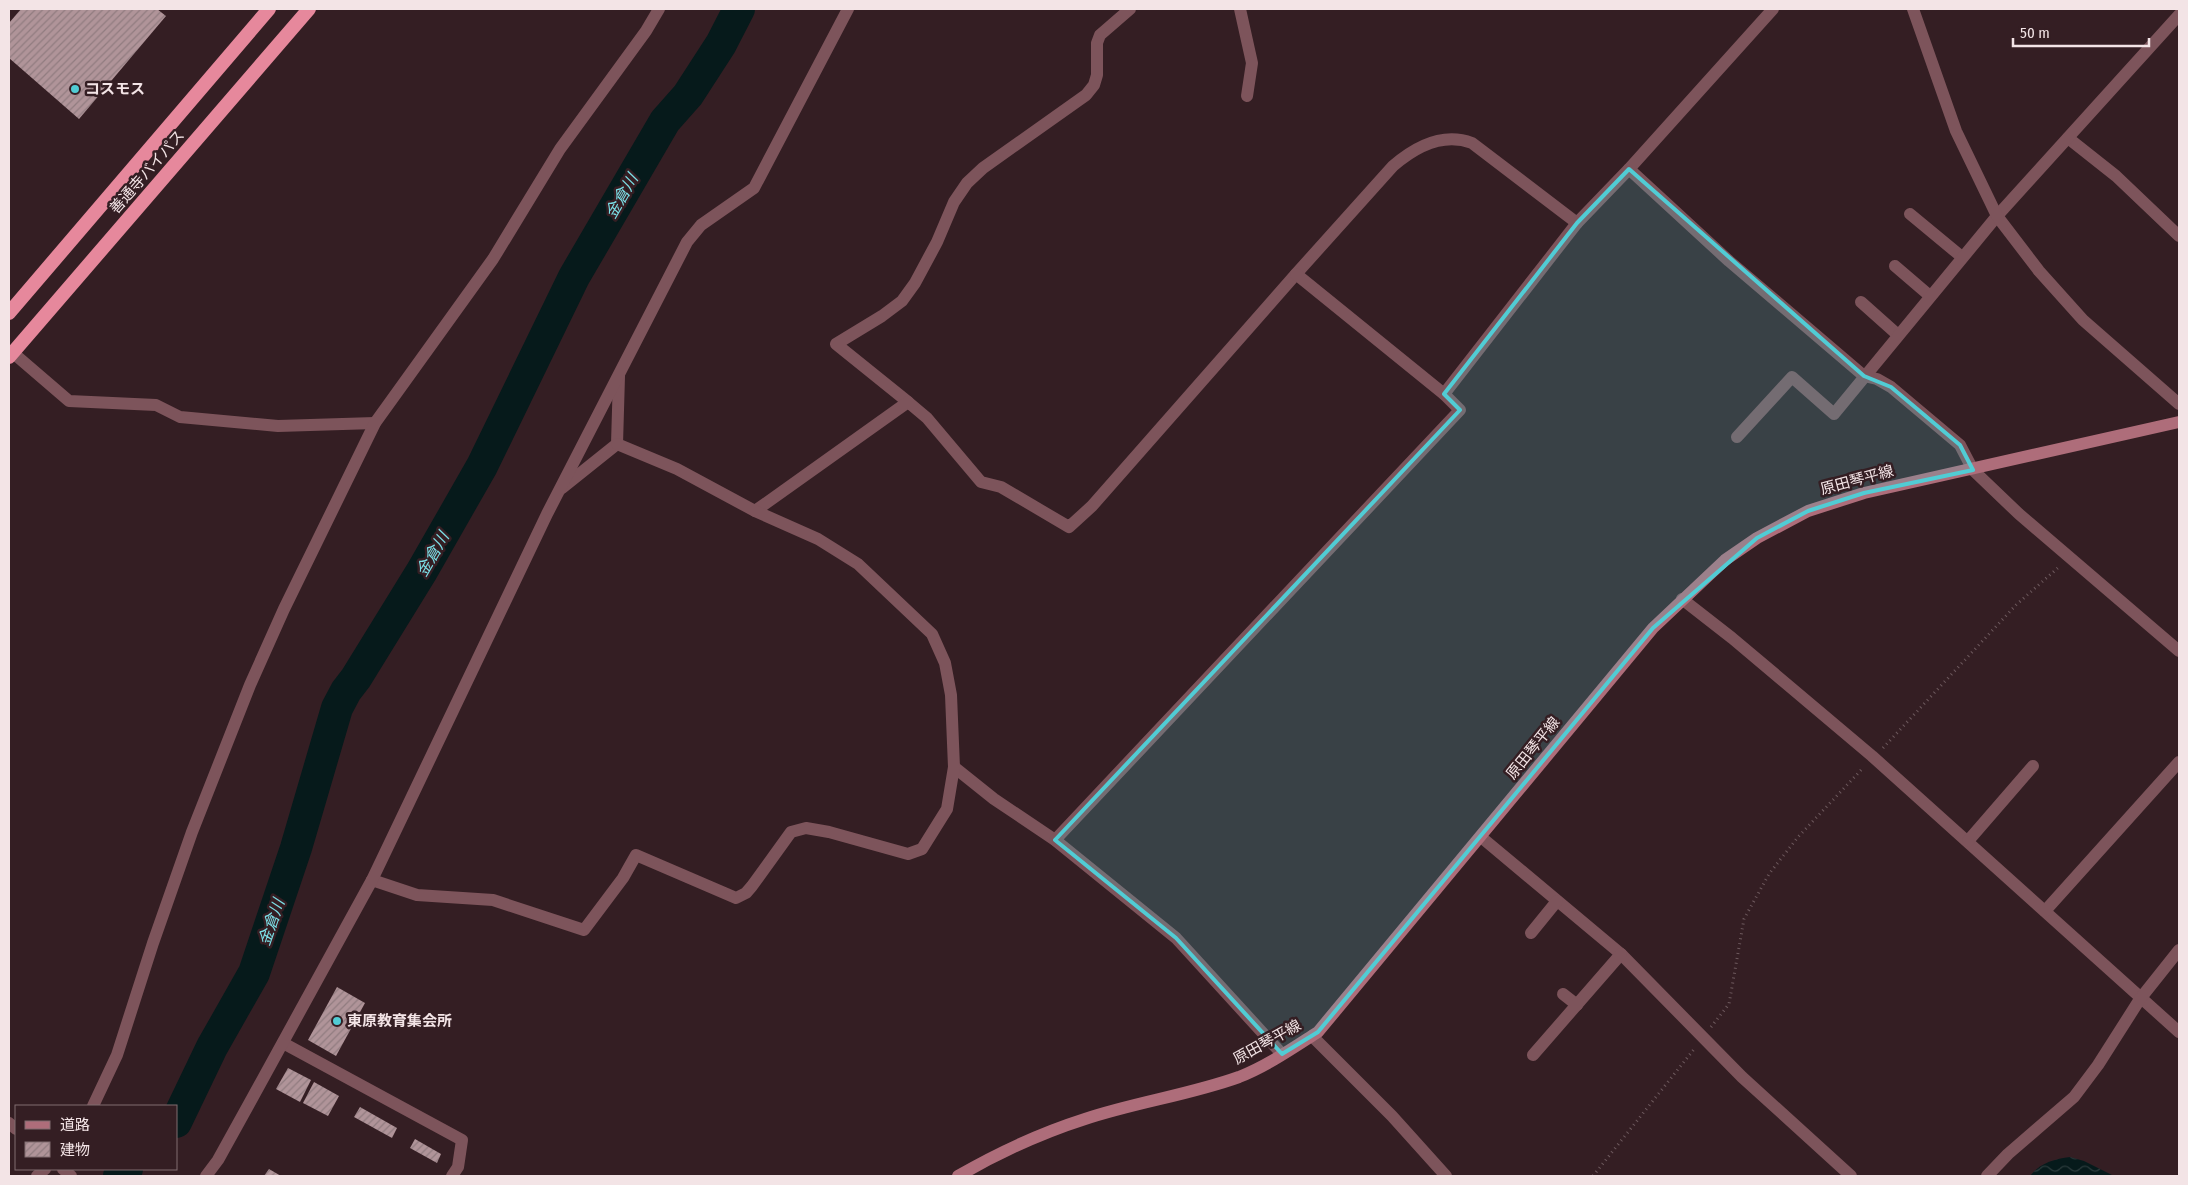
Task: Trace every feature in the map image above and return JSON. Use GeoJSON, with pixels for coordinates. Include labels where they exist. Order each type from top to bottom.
{"type":"FeatureCollection","features":[{"type":"Feature","properties":{"kind":"highway","name":"善通寺バイパス"},"geometry":{"type":"LineString","coordinates":[[9,313],[269,9]]}},
{"type":"Feature","properties":{"kind":"highway","name":"善通寺バイパス"},"geometry":{"type":"LineString","coordinates":[[11,354],[309,9]]}},
{"type":"Feature","properties":{"kind":"main road","name":"原田琴平線"},"geometry":{"type":"LineString","coordinates":[[966,1174],[988,1158],[1086,1118],[1200,1089],[1240,1076],[1318,1032],[1652,628],[1725,560],[1757,538],[1808,511],[1864,493],[1973,470],[2179,422]]}},
{"type":"Feature","properties":{"kind":"street"},"geometry":{"type":"LineString","coordinates":[[94,1105],[117,1055],[153,943],[192,832],[250,685],[284,608],[375,423],[493,259],[560,149],[646,31],[659,9]]}},
{"type":"Feature","properties":{"kind":"street"},"geometry":{"type":"LineString","coordinates":[[206,1176],[218,1160],[372,880],[558,491],[687,242],[701,225],[754,188],[848,9]]}},
{"type":"Feature","properties":{"kind":"street"},"geometry":{"type":"LineString","coordinates":[[1130,9],[1100,35],[1097,44],[1097,75],[1094,84],[1086,94],[983,168],[967,183],[954,202],[937,242],[915,283],[902,301],[882,316],[836,344],[927,418],[981,482],[1000,487],[1069,527],[1092,506],[1296,274],[1393,166],[1410,151],[1424,145],[1448,139],[1459,138],[1472,143],[1576,223]]}},
{"type":"Feature","properties":{"kind":"street"},"geometry":{"type":"LineString","coordinates":[[1240,9],[1252,63],[1247,96]]}},
{"type":"Feature","properties":{"kind":"street"},"geometry":{"type":"LineString","coordinates":[[1444,394],[1576,223],[1629,169],[1772,9]]}},
{"type":"Feature","properties":{"kind":"street"},"geometry":{"type":"LineString","coordinates":[[1913,9],[1956,131],[1997,216],[2039,271],[2083,320],[2179,404]]}},
{"type":"Feature","properties":{"kind":"street"},"geometry":{"type":"LineString","coordinates":[[1737,437],[1792,377],[1834,414],[1997,216],[2179,15]]}},
{"type":"Feature","properties":{"kind":"street"},"geometry":{"type":"LineString","coordinates":[[2068,138],[2116,176],[2179,236]]}},
{"type":"Feature","properties":{"kind":"street"},"geometry":{"type":"LineString","coordinates":[[1629,169],[1729,260],[1864,376],[1877,379],[1891,387],[1960,445],[1973,470],[2070,558],[2179,651]]}},
{"type":"Feature","properties":{"kind":"street"},"geometry":{"type":"LineString","coordinates":[[1910,214],[1962,257]]}},
{"type":"Feature","properties":{"kind":"street"},"geometry":{"type":"LineString","coordinates":[[1895,266],[1930,296]]}},
{"type":"Feature","properties":{"kind":"street"},"geometry":{"type":"LineString","coordinates":[[1055,840],[1460,410],[1444,394],[1296,274]]}},
{"type":"Feature","properties":{"kind":"street"},"geometry":{"type":"LineString","coordinates":[[1861,302],[1898,335]]}},
{"type":"Feature","properties":{"kind":"street"},"geometry":{"type":"LineString","coordinates":[[11,354],[69,401],[156,405],[180,417],[278,426],[375,423]]}},
{"type":"Feature","properties":{"kind":"street"},"geometry":{"type":"LineString","coordinates":[[558,491],[617,444],[619,372]]}},
{"type":"Feature","properties":{"kind":"street"},"geometry":{"type":"LineString","coordinates":[[755,511],[908,402]]}},
{"type":"Feature","properties":{"kind":"street"},"geometry":{"type":"LineString","coordinates":[[372,880],[417,895],[493,900],[584,930],[623,878],[636,855],[736,898],[746,893],[752,886],[791,832],[806,828],[829,832],[908,854],[922,849],[947,809],[954,767],[951,695],[945,663],[932,634],[858,564],[818,539],[755,511],[677,469],[617,444]]}},
{"type":"Feature","properties":{"kind":"street"},"geometry":{"type":"LineString","coordinates":[[1682,599],[1732,638],[1874,757],[2046,911],[2140,999],[2179,1032]]}},
{"type":"Feature","properties":{"kind":"street"},"geometry":{"type":"LineString","coordinates":[[2046,911],[2179,762]]}},
{"type":"Feature","properties":{"kind":"street"},"geometry":{"type":"LineString","coordinates":[[1968,841],[2033,766]]}},
{"type":"Feature","properties":{"kind":"street"},"geometry":{"type":"LineString","coordinates":[[954,767],[994,799],[1055,840],[1176,938],[1282,1054]]}},
{"type":"Feature","properties":{"kind":"street"},"geometry":{"type":"LineString","coordinates":[[1481,837],[1621,954],[1742,1077],[1851,1176]]}},
{"type":"Feature","properties":{"kind":"street"},"geometry":{"type":"LineString","coordinates":[[1530,933],[1557,901]]}},
{"type":"Feature","properties":{"kind":"street"},"geometry":{"type":"LineString","coordinates":[[1988,1176],[2008,1154],[2074,1097],[2098,1065],[2140,999],[2179,950]]}},
{"type":"Feature","properties":{"kind":"street"},"geometry":{"type":"LineString","coordinates":[[1533,1055],[1621,954]]}},
{"type":"Feature","properties":{"kind":"street"},"geometry":{"type":"LineString","coordinates":[[1563,994],[1577,1005]]}},
{"type":"Feature","properties":{"kind":"street"},"geometry":{"type":"LineString","coordinates":[[1312,1036],[1392,1116],[1446,1176]]}},
{"type":"Feature","properties":{"kind":"street"},"geometry":{"type":"LineString","coordinates":[[283,1043],[462,1140],[458,1167],[452,1176]]}},
{"type":"Feature","properties":{"kind":"path"},"geometry":{"type":"LineString","coordinates":[[1593,1176],[1730,1004],[1744,919],[1769,874],[1798,837],[1963,664],[2016,605],[2070,558]]}},
{"type":"Feature","properties":{"kind":"highlighted area"},"geometry":{"type":"Polygon","coordinates":[[[1629,169],[1864,376],[1891,387],[1960,445],[1973,470],[1864,493],[1808,511],[1757,538],[1653,628],[1318,1032],[1282,1054],[1176,938],[1055,840],[1460,410],[1444,394],[1577,223],[1629,169]]]}},
{"type":"Feature","properties":{"kind":"water"},"geometry":{"type":"Polygon","coordinates":[[[2070,1157],[2084,1161],[2114,1176],[2030,1176],[2048,1162],[2070,1157]]]}},
{"type":"Feature","properties":{"kind":"building","name":"コスモス"},"geometry":{"type":"Polygon","coordinates":[[[21,9],[157,9],[166,16],[79,119],[9,58],[9,23],[21,9]]]}},
{"type":"Feature","properties":{"kind":"building"},"geometry":{"type":"Polygon","coordinates":[[[337,987],[365,1003],[336,1056],[308,1040],[337,987]]]}},
{"type":"Feature","properties":{"kind":"building"},"geometry":{"type":"Polygon","coordinates":[[[288,1068],[311,1080],[300,1102],[276,1089],[288,1068]]]}},
{"type":"Feature","properties":{"kind":"building"},"geometry":{"type":"Polygon","coordinates":[[[314,1082],[339,1096],[328,1116],[303,1103],[314,1082]]]}},
{"type":"Feature","properties":{"kind":"building"},"geometry":{"type":"Polygon","coordinates":[[[360,1107],[397,1128],[392,1138],[354,1117],[360,1107]]]}},
{"type":"Feature","properties":{"kind":"building"},"geometry":{"type":"Polygon","coordinates":[[[415,1139],[441,1154],[437,1163],[410,1148],[415,1139]]]}},
{"type":"Feature","properties":{"kind":"building"},"geometry":{"type":"Polygon","coordinates":[[[269,1169],[281,1176],[264,1176],[269,1169]]]}},
{"type":"Feature","properties":{"kind":"waterway","name":"金倉川"},"geometry":{"type":"LineString","coordinates":[[178,1118],[212,1047],[254,973],[296,848],[337,708],[422,571],[482,466],[574,277],[665,121],[688,95],[721,44],[739,9]]}},
{"type":"Feature","properties":{"kind":"waterway","name":"金倉川"},"geometry":{"type":"LineString","coordinates":[[119,1176],[126,1170]]}},
{"type":"Feature","properties":{"kind":"place","name":"コスモス"},"geometry":{"type":"Point","coordinates":[75,89]}},
{"type":"Feature","properties":{"kind":"place","name":"東原教育集会所"},"geometry":{"type":"Point","coordinates":[337,1021]}}]}
